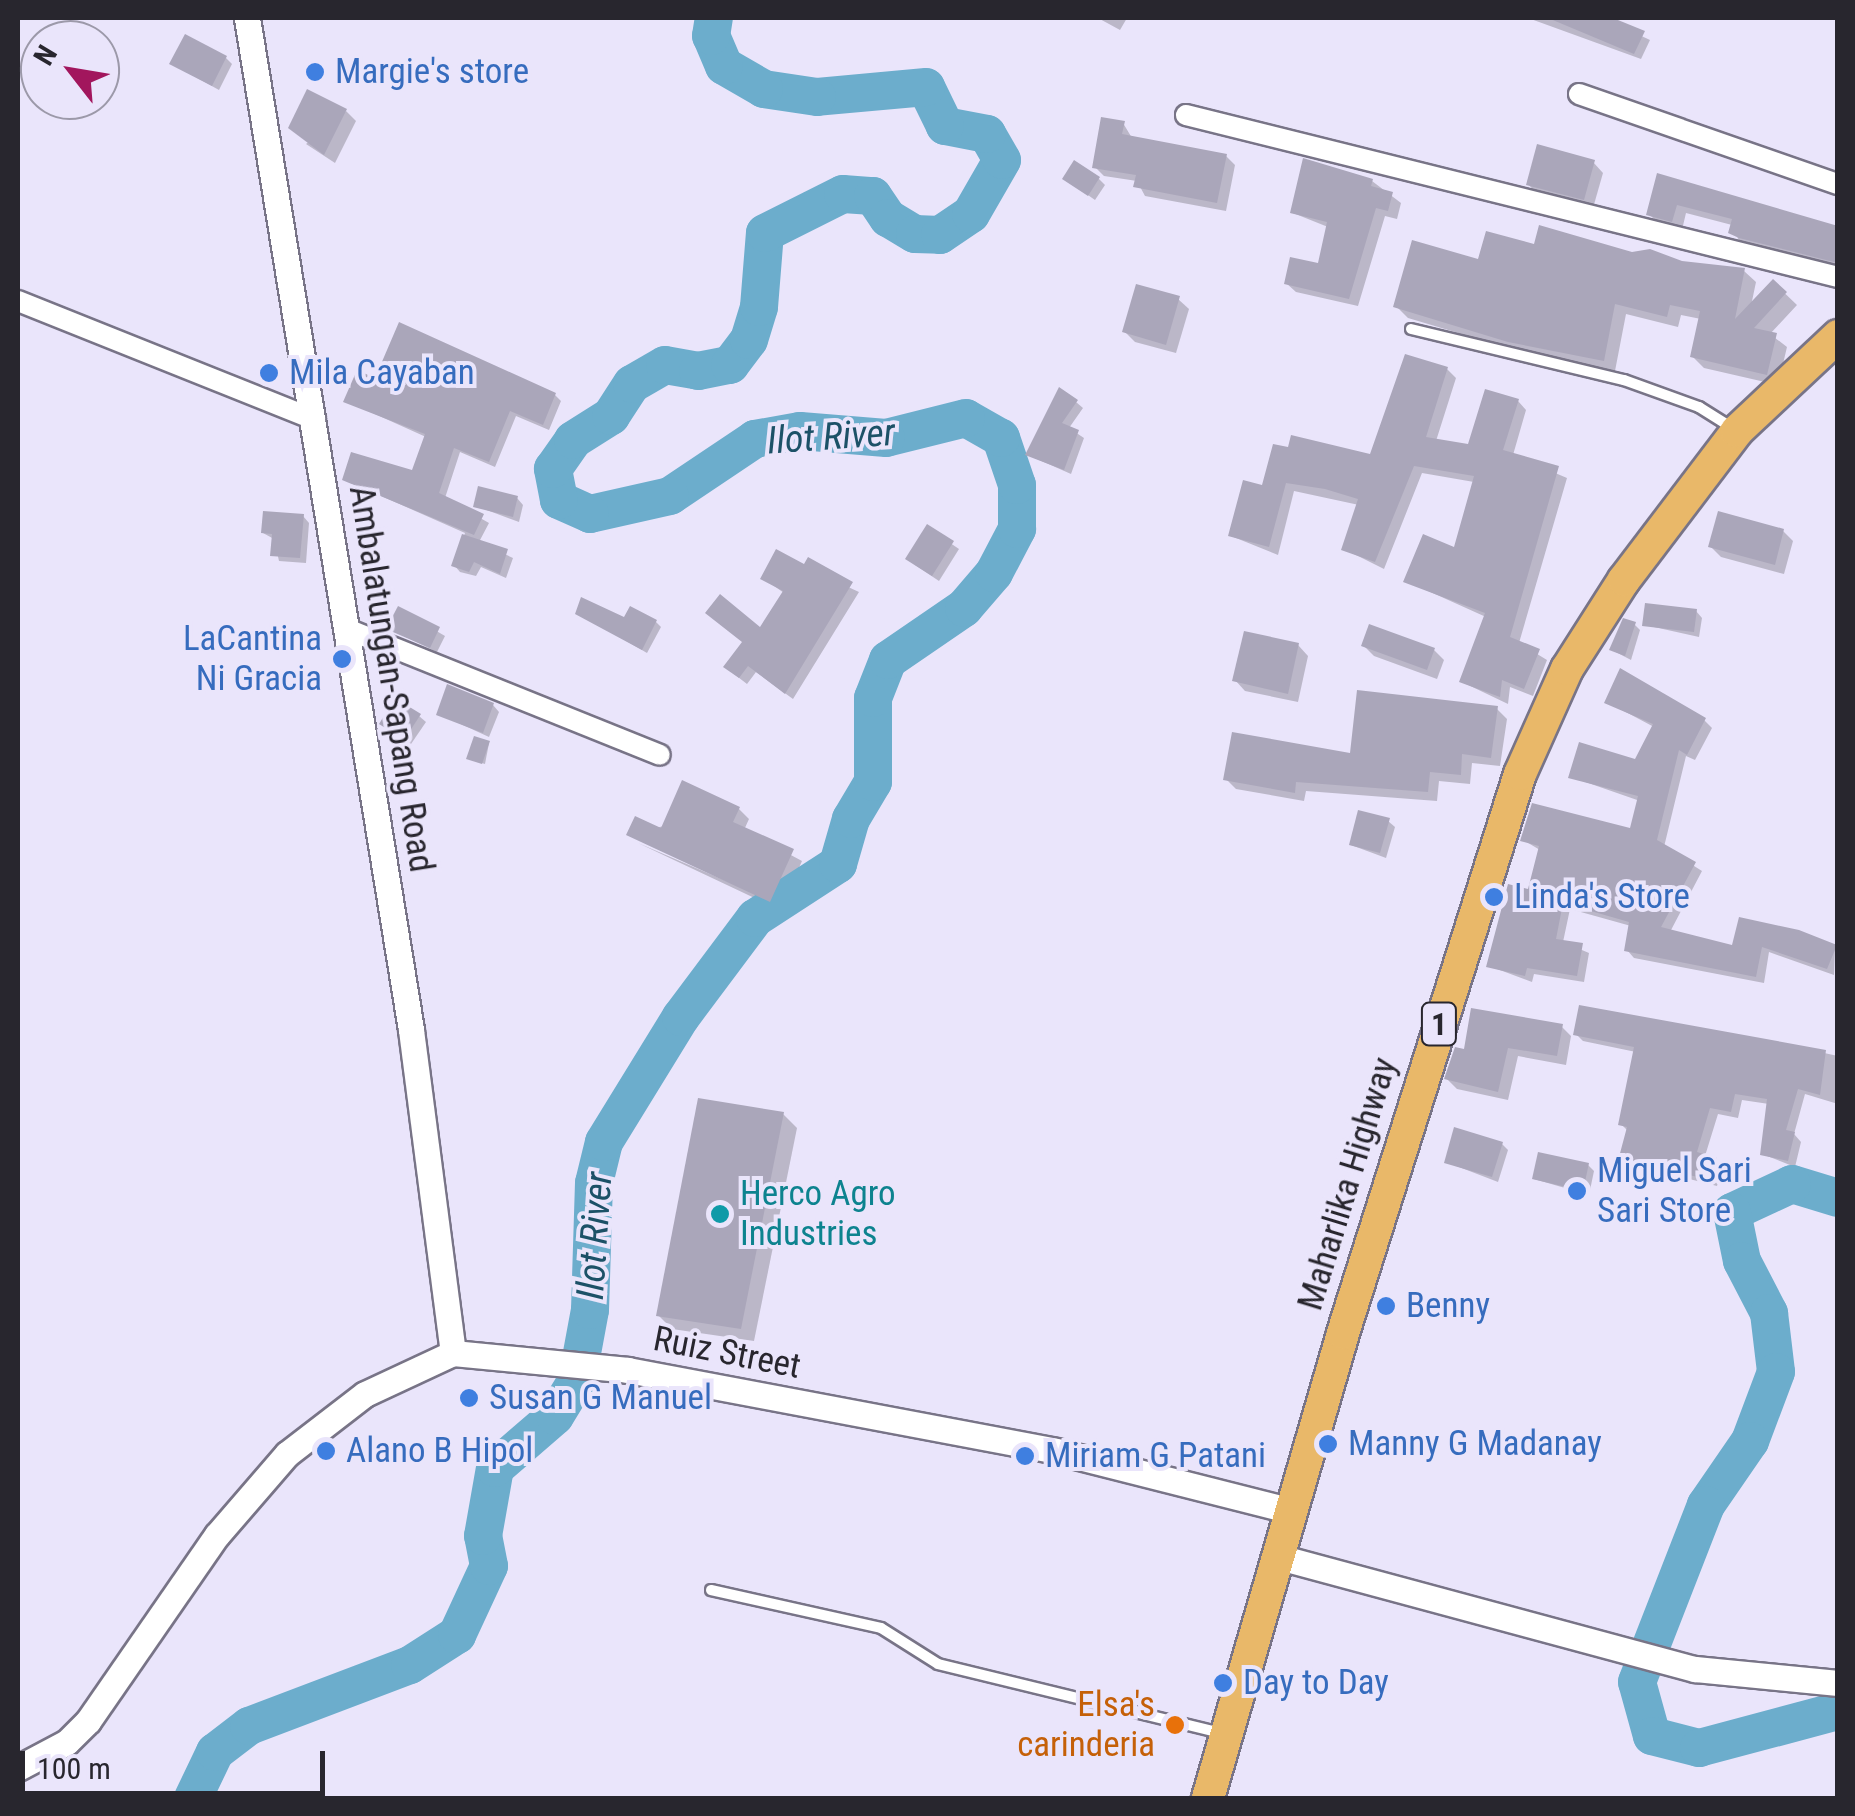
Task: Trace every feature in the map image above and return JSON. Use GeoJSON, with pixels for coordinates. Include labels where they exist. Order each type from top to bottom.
{"type":"FeatureCollection","features":[{"type":"Feature","properties":{"kind":"main road","name":"Maharlika Highway"},"geometry":{"type":"LineString","coordinates":[[1208,1798],[1478,892],[1520,774],[1576,654],[1635,565],[1737,431],[1838,336]]}},
{"type":"Feature","properties":{"kind":"street","name":"Ambalatungan-Sapang Road"},"geometry":{"type":"LineString","coordinates":[[247,18],[315,420],[453,1353]]}},
{"type":"Feature","properties":{"kind":"street"},"geometry":{"type":"LineString","coordinates":[[1579,94],[1838,184]]}},
{"type":"Feature","properties":{"kind":"street"},"geometry":{"type":"LineString","coordinates":[[1186,115],[1838,277]]}},
{"type":"Feature","properties":{"kind":"street"},"geometry":{"type":"LineString","coordinates":[[18,301],[315,420]]}},
{"type":"Feature","properties":{"kind":"street"},"geometry":{"type":"LineString","coordinates":[[347,629],[660,754]]}},
{"type":"Feature","properties":{"kind":"street","name":"Ruiz Street"},"geometry":{"type":"LineString","coordinates":[[18,1768],[67,1742],[88,1721],[217,1535],[287,1454],[365,1394],[453,1353],[532,1356],[628,1370],[1055,1451],[1292,1511]]}},
{"type":"Feature","properties":{"kind":"street"},"geometry":{"type":"LineString","coordinates":[[1280,1557],[1696,1668],[1838,1683]]}},
{"type":"Feature","properties":{"kind":"lane"},"geometry":{"type":"LineString","coordinates":[[1411,329],[1624,380],[1699,407],[1737,431]]}},
{"type":"Feature","properties":{"kind":"lane"},"geometry":{"type":"LineString","coordinates":[[710,1590],[881,1628],[938,1664],[1227,1734]]}},
{"type":"Feature","properties":{"kind":"building"},"geometry":{"type":"Polygon","coordinates":[[[1548,18],[1613,18],[1645,31],[1634,54],[1548,18]]]}},
{"type":"Feature","properties":{"kind":"building"},"geometry":{"type":"Polygon","coordinates":[[[185,34],[227,56],[212,86],[169,64],[185,34]]]}},
{"type":"Feature","properties":{"kind":"building"},"geometry":{"type":"Polygon","coordinates":[[[307,89],[347,109],[324,155],[288,128],[307,89]]]}},
{"type":"Feature","properties":{"kind":"building"},"geometry":{"type":"Polygon","coordinates":[[[1101,117],[1125,121],[1122,134],[1227,154],[1217,203],[1133,187],[1136,175],[1092,168],[1101,117]]]}},
{"type":"Feature","properties":{"kind":"building"},"geometry":{"type":"Polygon","coordinates":[[[1537,144],[1595,160],[1584,200],[1526,185],[1537,144]]]}},
{"type":"Feature","properties":{"kind":"building"},"geometry":{"type":"Polygon","coordinates":[[[1303,158],[1373,179],[1371,186],[1393,192],[1388,211],[1376,208],[1349,299],[1284,284],[1290,257],[1318,263],[1327,222],[1290,213],[1303,158]]]}},
{"type":"Feature","properties":{"kind":"building"},"geometry":{"type":"Polygon","coordinates":[[[1074,160],[1100,177],[1088,196],[1062,179],[1074,160]]]}},
{"type":"Feature","properties":{"kind":"building"},"geometry":{"type":"Polygon","coordinates":[[[1657,173],[1838,226],[1838,263],[1739,238],[1728,233],[1732,219],[1677,205],[1672,222],[1646,215],[1657,173]]]}},
{"type":"Feature","properties":{"kind":"building"},"geometry":{"type":"Polygon","coordinates":[[[1539,225],[1632,252],[1650,249],[1682,261],[1745,268],[1735,319],[1773,279],[1787,292],[1754,328],[1777,333],[1767,375],[1690,357],[1700,311],[1670,305],[1667,317],[1615,304],[1604,361],[1508,342],[1393,307],[1412,240],[1478,259],[1486,231],[1534,244],[1539,225]]]}},
{"type":"Feature","properties":{"kind":"building"},"geometry":{"type":"Polygon","coordinates":[[[1136,284],[1180,296],[1166,345],[1122,332],[1136,284]]]}},
{"type":"Feature","properties":{"kind":"building"},"geometry":{"type":"Polygon","coordinates":[[[399,322],[556,393],[543,425],[510,411],[489,462],[454,448],[439,493],[484,514],[474,535],[342,480],[351,452],[412,470],[425,434],[343,402],[357,370],[375,378],[399,322]]]}},
{"type":"Feature","properties":{"kind":"building"},"geometry":{"type":"Polygon","coordinates":[[[1405,354],[1448,367],[1426,437],[1468,444],[1485,389],[1519,399],[1503,450],[1559,466],[1510,637],[1540,649],[1524,689],[1502,680],[1500,697],[1459,682],[1485,613],[1403,582],[1423,534],[1454,547],[1474,476],[1414,466],[1375,562],[1341,550],[1358,499],[1325,489],[1286,483],[1269,547],[1228,536],[1243,480],[1262,485],[1273,444],[1288,447],[1291,435],[1370,454],[1405,354]]]}},
{"type":"Feature","properties":{"kind":"building"},"geometry":{"type":"Polygon","coordinates":[[[1059,387],[1078,400],[1062,423],[1079,430],[1064,470],[1025,455],[1059,387]]]}},
{"type":"Feature","properties":{"kind":"building"},"geometry":{"type":"Polygon","coordinates":[[[478,486],[518,496],[513,517],[473,507],[478,486]]]}},
{"type":"Feature","properties":{"kind":"building"},"geometry":{"type":"Polygon","coordinates":[[[263,511],[304,514],[300,558],[270,556],[272,534],[261,533],[263,511]]]}},
{"type":"Feature","properties":{"kind":"building"},"geometry":{"type":"Polygon","coordinates":[[[1718,511],[1784,529],[1775,565],[1708,547],[1718,511]]]}},
{"type":"Feature","properties":{"kind":"building"},"geometry":{"type":"Polygon","coordinates":[[[927,524],[954,541],[932,576],[905,559],[927,524]]]}},
{"type":"Feature","properties":{"kind":"building"},"geometry":{"type":"Polygon","coordinates":[[[462,534],[508,549],[500,574],[474,562],[469,572],[451,566],[462,534]]]}},
{"type":"Feature","properties":{"kind":"building"},"geometry":{"type":"Polygon","coordinates":[[[776,549],[804,564],[808,557],[853,582],[785,694],[748,666],[739,678],[723,667],[742,642],[705,613],[720,594],[760,627],[783,591],[760,579],[776,549]]]}},
{"type":"Feature","properties":{"kind":"building"},"geometry":{"type":"Polygon","coordinates":[[[581,597],[624,617],[630,606],[657,620],[642,650],[575,614],[581,597]]]}},
{"type":"Feature","properties":{"kind":"building"},"geometry":{"type":"Polygon","coordinates":[[[1645,603],[1697,609],[1694,632],[1642,626],[1645,603]]]}},
{"type":"Feature","properties":{"kind":"building"},"geometry":{"type":"Polygon","coordinates":[[[398,606],[440,627],[430,648],[386,629],[398,606]]]}},
{"type":"Feature","properties":{"kind":"building"},"geometry":{"type":"Polygon","coordinates":[[[1623,618],[1636,622],[1625,656],[1609,650],[1623,618]]]}},
{"type":"Feature","properties":{"kind":"building"},"geometry":{"type":"Polygon","coordinates":[[[1369,624],[1435,648],[1427,670],[1361,646],[1369,624]]]}},
{"type":"Feature","properties":{"kind":"building"},"geometry":{"type":"Polygon","coordinates":[[[1244,631],[1299,643],[1288,694],[1232,681],[1244,631]]]}},
{"type":"Feature","properties":{"kind":"building"},"geometry":{"type":"Polygon","coordinates":[[[1620,668],[1706,718],[1687,755],[1679,750],[1657,840],[1696,862],[1661,927],[1732,945],[1739,917],[1799,930],[1837,945],[1827,969],[1762,947],[1756,977],[1624,951],[1629,922],[1563,903],[1556,939],[1583,943],[1577,976],[1527,968],[1525,976],[1486,967],[1508,884],[1528,889],[1539,846],[1520,841],[1532,803],[1630,828],[1638,796],[1568,778],[1579,742],[1635,759],[1653,724],[1604,703],[1620,668]]]}},
{"type":"Feature","properties":{"kind":"building"},"geometry":{"type":"Polygon","coordinates":[[[447,684],[494,703],[483,733],[436,715],[447,684]]]}},
{"type":"Feature","properties":{"kind":"building"},"geometry":{"type":"Polygon","coordinates":[[[1357,690],[1498,706],[1491,758],[1462,754],[1461,775],[1430,772],[1428,792],[1296,782],[1295,793],[1223,780],[1232,732],[1350,753],[1357,690]]]}},
{"type":"Feature","properties":{"kind":"building"},"geometry":{"type":"Polygon","coordinates":[[[395,698],[421,714],[404,740],[379,724],[395,698]]]}},
{"type":"Feature","properties":{"kind":"building"},"geometry":{"type":"Polygon","coordinates":[[[474,736],[490,741],[482,764],[466,759],[474,736]]]}},
{"type":"Feature","properties":{"kind":"building"},"geometry":{"type":"Polygon","coordinates":[[[682,780],[740,807],[733,822],[794,849],[770,902],[626,835],[635,816],[661,828],[682,780]]]}},
{"type":"Feature","properties":{"kind":"building"},"geometry":{"type":"Polygon","coordinates":[[[1358,810],[1390,818],[1380,853],[1349,845],[1358,810]]]}},
{"type":"Feature","properties":{"kind":"building"},"geometry":{"type":"Polygon","coordinates":[[[1579,1005],[1826,1050],[1820,1095],[1798,1089],[1786,1130],[1795,1132],[1788,1161],[1760,1155],[1767,1099],[1735,1094],[1731,1112],[1710,1108],[1697,1152],[1717,1158],[1709,1180],[1619,1157],[1627,1127],[1618,1125],[1634,1047],[1573,1035],[1579,1005]]]}},
{"type":"Feature","properties":{"kind":"building"},"geometry":{"type":"Polygon","coordinates":[[[1471,1008],[1563,1024],[1557,1056],[1508,1048],[1498,1092],[1444,1079],[1455,1047],[1464,1049],[1471,1008]]]}},
{"type":"Feature","properties":{"kind":"building","name":"Herco Agro Industries"},"geometry":{"type":"Polygon","coordinates":[[[698,1098],[784,1112],[741,1329],[656,1316],[698,1098]]]}},
{"type":"Feature","properties":{"kind":"building"},"geometry":{"type":"Polygon","coordinates":[[[1454,1127],[1503,1142],[1492,1177],[1444,1163],[1454,1127]]]}},
{"type":"Feature","properties":{"kind":"building"},"geometry":{"type":"Polygon","coordinates":[[[1538,1152],[1589,1163],[1583,1191],[1532,1179],[1538,1152]]]}},
{"type":"Feature","properties":{"kind":"waterway","name":"Ilot River"},"geometry":{"type":"LineString","coordinates":[[193,1798],[215,1752],[249,1726],[410,1665],[457,1635],[489,1566],[483,1536],[495,1468],[555,1416],[577,1380],[590,1310],[594,1183],[604,1142],[681,1017],[755,918],[838,864],[851,819],[873,782],[873,698],[888,660],[964,608],[994,573],[1017,529],[1017,485],[1001,438],[966,418],[886,438],[800,431],[755,439],[670,496],[590,514],[559,500],[553,469],[573,440],[611,416],[632,384],[665,365],[698,371],[730,365],[749,340],[759,307],[765,233],[843,194],[873,196],[888,218],[915,234],[940,235],[971,214],[1002,160],[987,134],[945,126],[926,87],[817,97],[764,89],[724,66],[711,36],[714,18]]}},
{"type":"Feature","properties":{"kind":"waterway"},"geometry":{"type":"LineString","coordinates":[[1838,1198],[1792,1184],[1732,1212],[1742,1261],[1769,1313],[1776,1372],[1750,1441],[1706,1505],[1637,1682],[1652,1736],[1699,1748],[1838,1711]]}},
{"type":"Feature","properties":{"kind":"place","name":"Margie's store"},"geometry":{"type":"Point","coordinates":[315,72]}},
{"type":"Feature","properties":{"kind":"place","name":"Mila Cayaban"},"geometry":{"type":"Point","coordinates":[269,373]}},
{"type":"Feature","properties":{"kind":"place","name":"LaCantina Ni Gracia"},"geometry":{"type":"Point","coordinates":[342,659]}},
{"type":"Feature","properties":{"kind":"place","name":"Linda's Store"},"geometry":{"type":"Point","coordinates":[1494,897]}},
{"type":"Feature","properties":{"kind":"place","name":"Miguel Sari Sari Store"},"geometry":{"type":"Point","coordinates":[1577,1191]}},
{"type":"Feature","properties":{"kind":"place","name":"Herco Agro Industries"},"geometry":{"type":"Point","coordinates":[720,1214]}},
{"type":"Feature","properties":{"kind":"place","name":"Benny"},"geometry":{"type":"Point","coordinates":[1386,1306]}},
{"type":"Feature","properties":{"kind":"place","name":"Susan G Manuel"},"geometry":{"type":"Point","coordinates":[469,1398]}},
{"type":"Feature","properties":{"kind":"place","name":"Manny G Madanay"},"geometry":{"type":"Point","coordinates":[1328,1444]}},
{"type":"Feature","properties":{"kind":"place","name":"Alano B Hipol"},"geometry":{"type":"Point","coordinates":[326,1451]}},
{"type":"Feature","properties":{"kind":"place","name":"Miriam G Patani"},"geometry":{"type":"Point","coordinates":[1025,1456]}},
{"type":"Feature","properties":{"kind":"place","name":"Day to Day"},"geometry":{"type":"Point","coordinates":[1223,1683]}},
{"type":"Feature","properties":{"kind":"place","name":"Elsa's carinderia"},"geometry":{"type":"Point","coordinates":[1175,1725]}}]}
